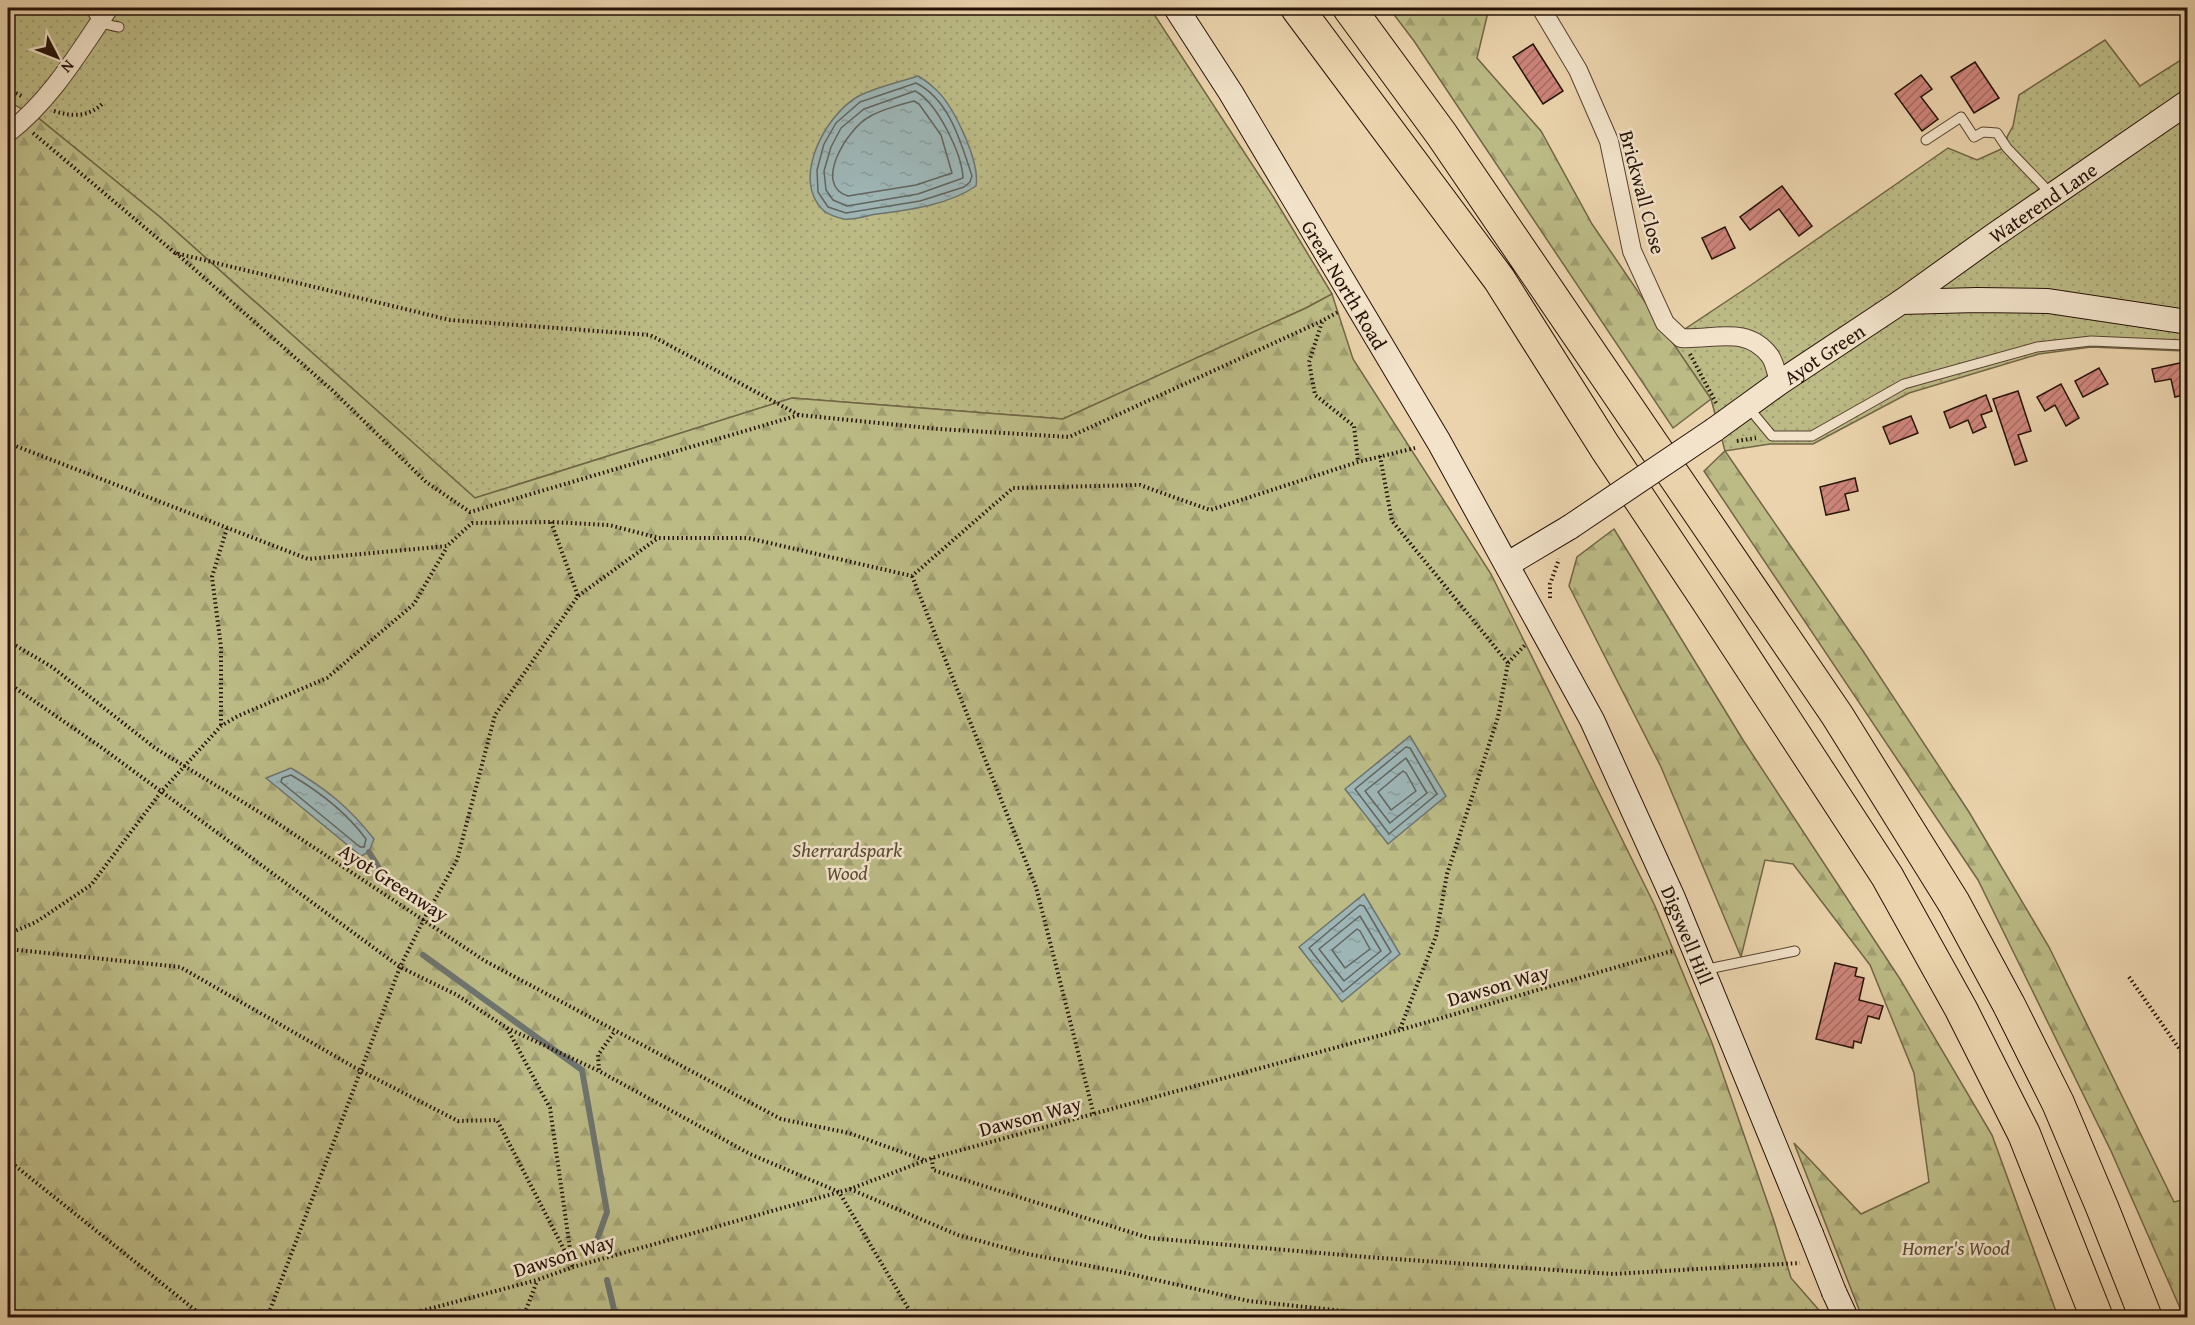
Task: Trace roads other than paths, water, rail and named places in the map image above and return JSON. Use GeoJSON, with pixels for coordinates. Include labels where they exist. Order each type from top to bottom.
{"type":"FeatureCollection","features":[{"type":"Feature","properties":{"kind":"highway"},"geometry":{"type":"LineString","coordinates":[[1297,8],[1498,279],[1605,447],[1887,876],[1961,1009],[2024,1134],[2097,1317]]}},
{"type":"Feature","properties":{"kind":"highway"},"geometry":{"type":"LineString","coordinates":[[1349,8],[1442,135],[1837,715],[1954,903],[2058,1103],[2146,1317]]}},
{"type":"Feature","properties":{"kind":"main road","name":"Great North Road"},"geometry":{"type":"LineString","coordinates":[[1176,8],[1231,93],[1345,282],[1508,564]]}},
{"type":"Feature","properties":{"kind":"main road","name":"Waterend Lane"},"geometry":{"type":"LineString","coordinates":[[1901,302],[2187,102]]}},
{"type":"Feature","properties":{"kind":"main road"},"geometry":{"type":"LineString","coordinates":[[1901,302],[2048,301],[2187,322]]}},
{"type":"Feature","properties":{"kind":"main road","name":"Ayot Green"},"geometry":{"type":"LineString","coordinates":[[1508,564],[1570,527],[1719,428],[1779,383],[1901,302]]}},
{"type":"Feature","properties":{"kind":"main road","name":"Digswell Hill"},"geometry":{"type":"LineString","coordinates":[[1508,564],[1592,720],[1673,898],[1845,1317]]}},
{"type":"Feature","properties":{"kind":"street","name":"Brickwall Close"},"geometry":{"type":"LineString","coordinates":[[1541,8],[1578,70],[1609,141],[1632,251],[1665,323],[1681,338],[1739,336],[1755,341],[1771,357],[1779,383]]}},
{"type":"Feature","properties":{"kind":"street"},"geometry":{"type":"LineString","coordinates":[[14,128],[67,72],[100,12]]}},
{"type":"Feature","properties":{"kind":"lane"},"geometry":{"type":"LineString","coordinates":[[100,12],[107,25],[119,27]]}},
{"type":"Feature","properties":{"kind":"lane"},"geometry":{"type":"LineString","coordinates":[[1926,140],[1960,117],[1974,137],[1983,132],[1997,133],[2007,148],[2052,195]]}},
{"type":"Feature","properties":{"kind":"lane"},"geometry":{"type":"LineString","coordinates":[[1748,407],[1772,436],[1812,436],[1904,384],[2037,347],[2091,341],[2184,345],[2187,343]]}},
{"type":"Feature","properties":{"kind":"lane"},"geometry":{"type":"LineString","coordinates":[[1703,970],[1795,951]]}},
{"type":"Feature","properties":{"kind":"water"},"geometry":{"type":"Polygon","coordinates":[[[918,76],[941,95],[964,133],[974,162],[976,186],[939,203],[858,218],[844,219],[823,210],[814,197],[810,182],[811,166],[816,149],[834,118],[845,106],[863,94],[918,76]]]}},
{"type":"Feature","properties":{"kind":"water"},"geometry":{"type":"Polygon","coordinates":[[[1410,736],[1446,796],[1388,844],[1345,789],[1410,736]]]}},
{"type":"Feature","properties":{"kind":"water"},"geometry":{"type":"Polygon","coordinates":[[[291,768],[326,791],[355,817],[374,839],[369,852],[361,856],[266,778],[291,768]]]}},
{"type":"Feature","properties":{"kind":"water"},"geometry":{"type":"Polygon","coordinates":[[[1364,894],[1400,954],[1342,1002],[1299,947],[1364,894]]]}},
{"type":"Feature","properties":{"kind":"waterway"},"geometry":{"type":"LineString","coordinates":[[369,852],[384,876],[416,904]]}},
{"type":"Feature","properties":{"kind":"waterway"},"geometry":{"type":"LineString","coordinates":[[423,955],[582,1070],[607,1212],[597,1240]]}},
{"type":"Feature","properties":{"kind":"waterway"},"geometry":{"type":"LineString","coordinates":[[607,1280],[616,1318]]}},
{"type":"Feature","properties":{"kind":"park label","name":"Sherrardspark Wood"},"geometry":{"type":"Point","coordinates":[847,860]}},
{"type":"Feature","properties":{"kind":"park label","name":"Homer's Wood"},"geometry":{"type":"Point","coordinates":[1956,1247]}}]}
